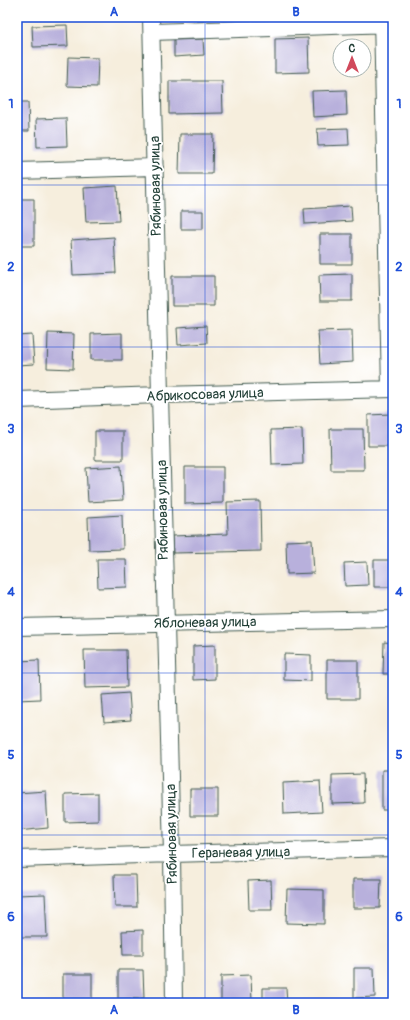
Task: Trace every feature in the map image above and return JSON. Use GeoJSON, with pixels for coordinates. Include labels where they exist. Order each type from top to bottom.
{"type":"FeatureCollection","features":[{"type":"Feature","properties":{"kind":"street"},"geometry":{"type":"LineString","coordinates":[[152,25],[386,22],[391,389]]}},
{"type":"Feature","properties":{"kind":"street","name":"Рябиновая улица"},"geometry":{"type":"LineString","coordinates":[[152,25],[165,623],[172,854],[174,1003]]}},
{"type":"Feature","properties":{"kind":"street"},"geometry":{"type":"LineString","coordinates":[[17,171],[155,167]]}},
{"type":"Feature","properties":{"kind":"street","name":"Абрикосовая улица"},"geometry":{"type":"LineString","coordinates":[[17,400],[391,389]]}},
{"type":"Feature","properties":{"kind":"street","name":"Яблоневая улица"},"geometry":{"type":"LineString","coordinates":[[17,627],[393,619]]}},
{"type":"Feature","properties":{"kind":"street","name":"Гераневая улица"},"geometry":{"type":"LineString","coordinates":[[17,859],[393,848]]}},
{"type":"Feature","properties":{"kind":"building"},"geometry":{"type":"Polygon","coordinates":[[[67,25],[68,46],[33,47],[32,26],[67,25]]]}},
{"type":"Feature","properties":{"kind":"building"},"geometry":{"type":"Polygon","coordinates":[[[308,38],[309,72],[275,73],[275,39],[308,38]]]}},
{"type":"Feature","properties":{"kind":"building"},"geometry":{"type":"Polygon","coordinates":[[[203,39],[204,55],[174,57],[174,40],[203,39]]]}},
{"type":"Feature","properties":{"kind":"building"},"geometry":{"type":"Polygon","coordinates":[[[68,57],[98,58],[97,87],[67,86],[68,57]]]}},
{"type":"Feature","properties":{"kind":"building"},"geometry":{"type":"Polygon","coordinates":[[[169,81],[222,81],[223,113],[169,114],[169,81]]]}},
{"type":"Feature","properties":{"kind":"building"},"geometry":{"type":"Polygon","coordinates":[[[346,90],[347,115],[313,117],[312,91],[346,90]]]}},
{"type":"Feature","properties":{"kind":"building"},"geometry":{"type":"Polygon","coordinates":[[[17,102],[28,102],[29,131],[17,131],[17,102]]]}},
{"type":"Feature","properties":{"kind":"building"},"geometry":{"type":"Polygon","coordinates":[[[66,118],[67,146],[37,147],[36,119],[66,118]]]}},
{"type":"Feature","properties":{"kind":"building"},"geometry":{"type":"Polygon","coordinates":[[[348,128],[349,145],[318,146],[317,129],[348,128]]]}},
{"type":"Feature","properties":{"kind":"building"},"geometry":{"type":"Polygon","coordinates":[[[180,134],[213,134],[212,174],[179,174],[180,134]]]}},
{"type":"Feature","properties":{"kind":"building"},"geometry":{"type":"Polygon","coordinates":[[[117,186],[119,221],[86,222],[84,188],[117,186]]]}},
{"type":"Feature","properties":{"kind":"building"},"geometry":{"type":"Polygon","coordinates":[[[17,199],[34,199],[34,246],[17,246],[17,199]]]}},
{"type":"Feature","properties":{"kind":"building"},"geometry":{"type":"Polygon","coordinates":[[[351,206],[352,221],[305,224],[304,209],[351,206]]]}},
{"type":"Feature","properties":{"kind":"building"},"geometry":{"type":"Polygon","coordinates":[[[181,211],[203,211],[203,229],[181,229],[181,211]]]}},
{"type":"Feature","properties":{"kind":"building"},"geometry":{"type":"Polygon","coordinates":[[[320,234],[352,234],[352,264],[320,264],[320,234]]]}},
{"type":"Feature","properties":{"kind":"building"},"geometry":{"type":"Polygon","coordinates":[[[114,237],[116,273],[73,275],[71,240],[114,237]]]}},
{"type":"Feature","properties":{"kind":"building"},"geometry":{"type":"Polygon","coordinates":[[[352,274],[352,301],[320,301],[319,275],[352,274]]]}},
{"type":"Feature","properties":{"kind":"building"},"geometry":{"type":"Polygon","coordinates":[[[172,276],[214,276],[214,306],[172,306],[172,276]]]}},
{"type":"Feature","properties":{"kind":"building"},"geometry":{"type":"Polygon","coordinates":[[[206,326],[207,343],[178,345],[177,328],[206,326]]]}},
{"type":"Feature","properties":{"kind":"building"},"geometry":{"type":"Polygon","coordinates":[[[352,330],[353,362],[320,364],[318,331],[352,330]]]}},
{"type":"Feature","properties":{"kind":"building"},"geometry":{"type":"Polygon","coordinates":[[[48,333],[74,334],[73,369],[47,368],[48,333]]]}},
{"type":"Feature","properties":{"kind":"building"},"geometry":{"type":"Polygon","coordinates":[[[122,333],[122,360],[91,360],[91,334],[122,333]]]}},
{"type":"Feature","properties":{"kind":"building"},"geometry":{"type":"Polygon","coordinates":[[[32,335],[34,364],[17,365],[17,336],[32,335]]]}},
{"type":"Feature","properties":{"kind":"building"},"geometry":{"type":"Polygon","coordinates":[[[391,414],[393,446],[368,446],[368,415],[391,414]]]}},
{"type":"Feature","properties":{"kind":"building"},"geometry":{"type":"Polygon","coordinates":[[[302,429],[303,464],[272,465],[271,430],[302,429]]]}},
{"type":"Feature","properties":{"kind":"building"},"geometry":{"type":"Polygon","coordinates":[[[330,429],[363,429],[364,470],[331,470],[330,429]]]}},
{"type":"Feature","properties":{"kind":"building"},"geometry":{"type":"Polygon","coordinates":[[[95,431],[123,431],[123,460],[95,460],[95,431]]]}},
{"type":"Feature","properties":{"kind":"building"},"geometry":{"type":"Polygon","coordinates":[[[121,466],[123,500],[88,502],[86,468],[121,466]]]}},
{"type":"Feature","properties":{"kind":"building"},"geometry":{"type":"Polygon","coordinates":[[[185,467],[223,467],[223,503],[185,504],[185,467]]]}},
{"type":"Feature","properties":{"kind":"building"},"geometry":{"type":"Polygon","coordinates":[[[260,501],[261,551],[173,553],[172,536],[228,534],[227,502],[260,501]]]}},
{"type":"Feature","properties":{"kind":"building"},"geometry":{"type":"Polygon","coordinates":[[[122,515],[123,549],[89,550],[88,517],[122,515]]]}},
{"type":"Feature","properties":{"kind":"building"},"geometry":{"type":"Polygon","coordinates":[[[312,540],[314,573],[287,574],[286,541],[312,540]]]}},
{"type":"Feature","properties":{"kind":"building"},"geometry":{"type":"Polygon","coordinates":[[[97,559],[126,559],[127,587],[98,588],[97,559]]]}},
{"type":"Feature","properties":{"kind":"building"},"geometry":{"type":"Polygon","coordinates":[[[374,560],[393,560],[393,587],[374,587],[374,560]]]}},
{"type":"Feature","properties":{"kind":"building"},"geometry":{"type":"Polygon","coordinates":[[[367,562],[368,585],[345,586],[344,563],[367,562]]]}},
{"type":"Feature","properties":{"kind":"building"},"geometry":{"type":"Polygon","coordinates":[[[384,642],[393,643],[393,674],[383,674],[384,642]]]}},
{"type":"Feature","properties":{"kind":"building"},"geometry":{"type":"Polygon","coordinates":[[[215,645],[215,679],[193,680],[193,646],[215,645]]]}},
{"type":"Feature","properties":{"kind":"building"},"geometry":{"type":"Polygon","coordinates":[[[84,650],[126,650],[127,687],[85,688],[84,650]]]}},
{"type":"Feature","properties":{"kind":"building"},"geometry":{"type":"Polygon","coordinates":[[[284,654],[311,655],[311,681],[284,680],[284,654]]]}},
{"type":"Feature","properties":{"kind":"building"},"geometry":{"type":"Polygon","coordinates":[[[39,660],[40,699],[17,700],[17,661],[39,660]]]}},
{"type":"Feature","properties":{"kind":"building"},"geometry":{"type":"Polygon","coordinates":[[[327,660],[358,660],[358,699],[327,699],[327,660]]]}},
{"type":"Feature","properties":{"kind":"building"},"geometry":{"type":"Polygon","coordinates":[[[129,693],[131,720],[104,722],[102,695],[129,693]]]}},
{"type":"Feature","properties":{"kind":"building"},"geometry":{"type":"Polygon","coordinates":[[[382,770],[393,770],[393,810],[382,810],[382,770]]]}},
{"type":"Feature","properties":{"kind":"building"},"geometry":{"type":"Polygon","coordinates":[[[363,774],[364,803],[332,804],[332,775],[363,774]]]}},
{"type":"Feature","properties":{"kind":"building"},"geometry":{"type":"Polygon","coordinates":[[[320,781],[322,812],[284,814],[283,783],[320,781]]]}},
{"type":"Feature","properties":{"kind":"building"},"geometry":{"type":"Polygon","coordinates":[[[190,789],[218,789],[218,816],[190,816],[190,789]]]}},
{"type":"Feature","properties":{"kind":"building"},"geometry":{"type":"Polygon","coordinates":[[[46,791],[48,828],[17,831],[17,793],[46,791]]]}},
{"type":"Feature","properties":{"kind":"building"},"geometry":{"type":"Polygon","coordinates":[[[98,793],[98,821],[65,822],[65,794],[98,793]]]}},
{"type":"Feature","properties":{"kind":"building"},"geometry":{"type":"Polygon","coordinates":[[[114,875],[136,875],[137,907],[115,907],[114,875]]]}},
{"type":"Feature","properties":{"kind":"building"},"geometry":{"type":"Polygon","coordinates":[[[353,879],[381,879],[380,908],[353,908],[353,879]]]}},
{"type":"Feature","properties":{"kind":"building"},"geometry":{"type":"Polygon","coordinates":[[[271,880],[272,910],[249,910],[248,881],[271,880]]]}},
{"type":"Feature","properties":{"kind":"building"},"geometry":{"type":"Polygon","coordinates":[[[287,889],[324,890],[324,924],[286,923],[287,889]]]}},
{"type":"Feature","properties":{"kind":"building"},"geometry":{"type":"Polygon","coordinates":[[[45,894],[47,937],[17,937],[17,895],[45,894]]]}},
{"type":"Feature","properties":{"kind":"building"},"geometry":{"type":"Polygon","coordinates":[[[143,930],[143,955],[123,955],[122,931],[143,930]]]}},
{"type":"Feature","properties":{"kind":"building"},"geometry":{"type":"Polygon","coordinates":[[[354,968],[374,968],[375,997],[354,998],[354,968]]]}},
{"type":"Feature","properties":{"kind":"building"},"geometry":{"type":"Polygon","coordinates":[[[118,970],[143,970],[144,998],[118,999],[118,970]]]}},
{"type":"Feature","properties":{"kind":"building"},"geometry":{"type":"Polygon","coordinates":[[[63,974],[92,974],[92,1003],[63,1003],[63,974]]]}},
{"type":"Feature","properties":{"kind":"building"},"geometry":{"type":"Polygon","coordinates":[[[251,975],[252,1003],[221,1003],[221,976],[251,975]]]}},
{"type":"Feature","properties":{"kind":"building"},"geometry":{"type":"Polygon","coordinates":[[[263,988],[286,988],[287,1003],[263,1003],[263,988]]]}}]}
